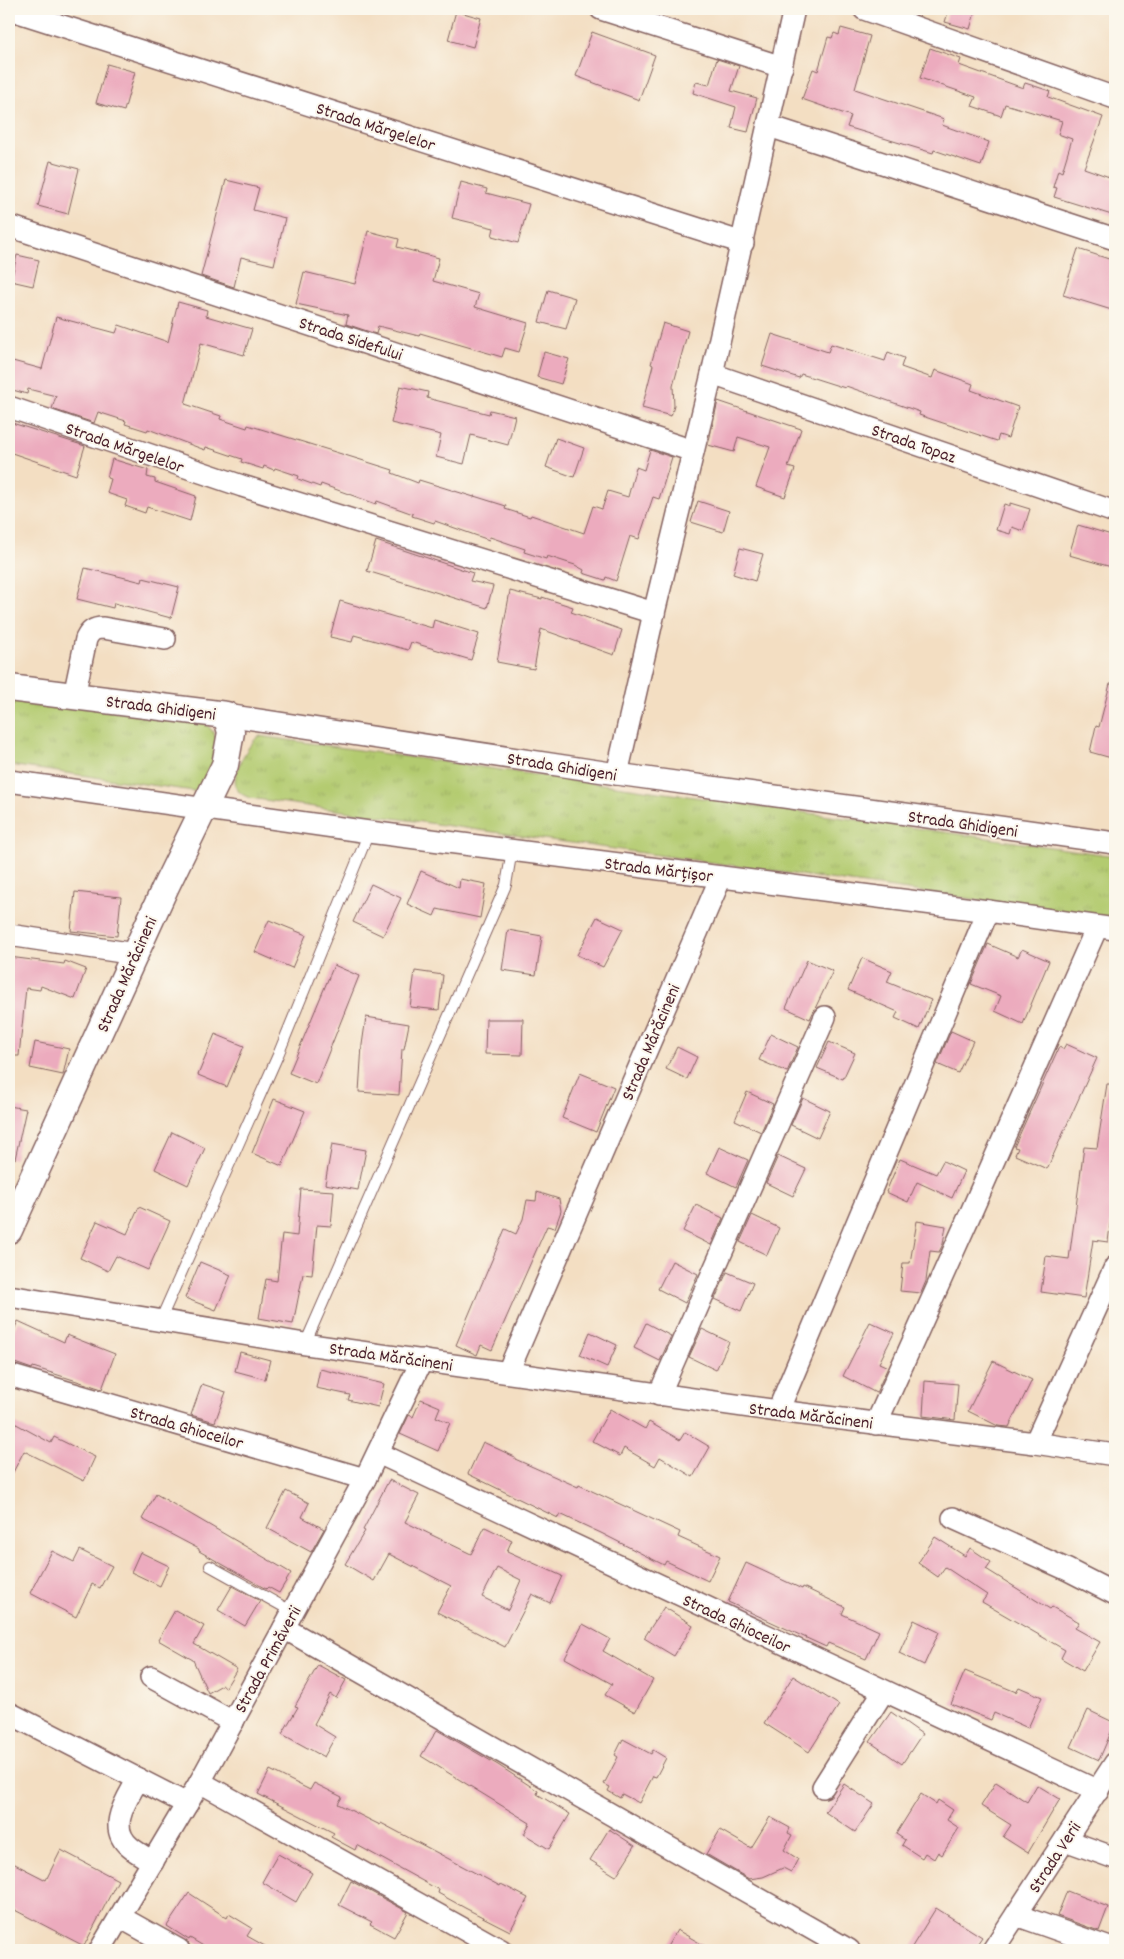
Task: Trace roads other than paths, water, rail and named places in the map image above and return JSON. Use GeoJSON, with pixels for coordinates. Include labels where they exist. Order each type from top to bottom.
{"type":"FeatureCollection","features":[{"type":"Feature","properties":{"kind":"street","name":"Strada Mărgelelor"},"geometry":{"type":"LineString","coordinates":[[9,9],[742,242]]}},
{"type":"Feature","properties":{"kind":"street"},"geometry":{"type":"LineString","coordinates":[[601,9],[782,67]]}},
{"type":"Feature","properties":{"kind":"street"},"geometry":{"type":"LineString","coordinates":[[617,774],[712,374],[794,9]]}},
{"type":"Feature","properties":{"kind":"street"},"geometry":{"type":"LineString","coordinates":[[864,9],[1115,98]]}},
{"type":"Feature","properties":{"kind":"street"},"geometry":{"type":"LineString","coordinates":[[769,126],[1115,239]]}},
{"type":"Feature","properties":{"kind":"street","name":"Strada Sidefului"},"geometry":{"type":"LineString","coordinates":[[9,226],[693,450]]}},
{"type":"Feature","properties":{"kind":"street","name":"Strada Topaz"},"geometry":{"type":"LineString","coordinates":[[712,374],[1115,512]]}},
{"type":"Feature","properties":{"kind":"street","name":"Strada Mărgelelor"},"geometry":{"type":"LineString","coordinates":[[9,408],[242,486],[654,613]]}},
{"type":"Feature","properties":{"kind":"street"},"geometry":{"type":"LineString","coordinates":[[74,696],[86,639],[90,632],[96,628],[165,639]]}},
{"type":"Feature","properties":{"kind":"street","name":"Strada Ghidigeni"},"geometry":{"type":"LineString","coordinates":[[9,688],[226,715],[617,774],[1115,843]]}},
{"type":"Feature","properties":{"kind":"street","name":"Strada Mărăcineni"},"geometry":{"type":"LineString","coordinates":[[9,1230],[14,1206],[225,765],[231,732],[226,715]]}},
{"type":"Feature","properties":{"kind":"street","name":"Strada Mărțișor"},"geometry":{"type":"LineString","coordinates":[[9,781],[369,832],[988,911],[1106,928]]}},
{"type":"Feature","properties":{"kind":"street","name":"Strada Mărăcineni"},"geometry":{"type":"LineString","coordinates":[[508,1372],[721,877]]}},
{"type":"Feature","properties":{"kind":"street"},"geometry":{"type":"LineString","coordinates":[[778,1411],[988,911]]}},
{"type":"Feature","properties":{"kind":"street"},"geometry":{"type":"LineString","coordinates":[[876,1424],[976,1201],[1106,928]]}},
{"type":"Feature","properties":{"kind":"street"},"geometry":{"type":"LineString","coordinates":[[9,935],[135,954]]}},
{"type":"Feature","properties":{"kind":"street"},"geometry":{"type":"LineString","coordinates":[[659,1394],[825,1017]]}},
{"type":"Feature","properties":{"kind":"street"},"geometry":{"type":"LineString","coordinates":[[1035,1443],[1115,1267]]}},
{"type":"Feature","properties":{"kind":"street","name":"Strada Mărăcineni"},"geometry":{"type":"LineString","coordinates":[[9,1296],[305,1344],[778,1411],[1114,1451]]}},
{"type":"Feature","properties":{"kind":"street","name":"Strada Primăverii"},"geometry":{"type":"LineString","coordinates":[[100,1950],[188,1804],[233,1722],[365,1479],[422,1360]]}},
{"type":"Feature","properties":{"kind":"street","name":"Strada Ghioceilor"},"geometry":{"type":"LineString","coordinates":[[9,1375],[365,1479]]}},
{"type":"Feature","properties":{"kind":"street","name":"Strada Ghioceilor"},"geometry":{"type":"LineString","coordinates":[[378,1453],[883,1692],[1098,1791]]}},
{"type":"Feature","properties":{"kind":"street"},"geometry":{"type":"LineString","coordinates":[[953,1518],[1068,1570],[1115,1594]]}},
{"type":"Feature","properties":{"kind":"street"},"geometry":{"type":"LineString","coordinates":[[288,1620],[849,1950]]}},
{"type":"Feature","properties":{"kind":"street"},"geometry":{"type":"LineString","coordinates":[[151,1677],[233,1722]]}},
{"type":"Feature","properties":{"kind":"street"},"geometry":{"type":"LineString","coordinates":[[823,1787],[883,1692]]}},
{"type":"Feature","properties":{"kind":"street"},"geometry":{"type":"LineString","coordinates":[[9,1713],[188,1804]]}},
{"type":"Feature","properties":{"kind":"street","name":"Strada Verii"},"geometry":{"type":"LineString","coordinates":[[993,1950],[1115,1764]]}},
{"type":"Feature","properties":{"kind":"street"},"geometry":{"type":"LineString","coordinates":[[138,1779],[120,1812],[118,1824],[120,1834],[128,1846],[153,1862]]}},
{"type":"Feature","properties":{"kind":"street"},"geometry":{"type":"LineString","coordinates":[[200,1782],[501,1950]]}},
{"type":"Feature","properties":{"kind":"street"},"geometry":{"type":"LineString","coordinates":[[1065,1840],[1115,1858]]}},
{"type":"Feature","properties":{"kind":"street"},"geometry":{"type":"LineString","coordinates":[[1016,1915],[1115,1950]]}},
{"type":"Feature","properties":{"kind":"street"},"geometry":{"type":"LineString","coordinates":[[120,1917],[179,1950]]}},
{"type":"Feature","properties":{"kind":"lane"},"geometry":{"type":"LineString","coordinates":[[160,1321],[278,1055],[369,832]]}},
{"type":"Feature","properties":{"kind":"lane","name":"Strada Mărăcineni"},"geometry":{"type":"LineString","coordinates":[[305,1344],[506,885],[512,850]]}},
{"type":"Feature","properties":{"kind":"lane"},"geometry":{"type":"LineString","coordinates":[[210,1566],[288,1620]]}}]}
